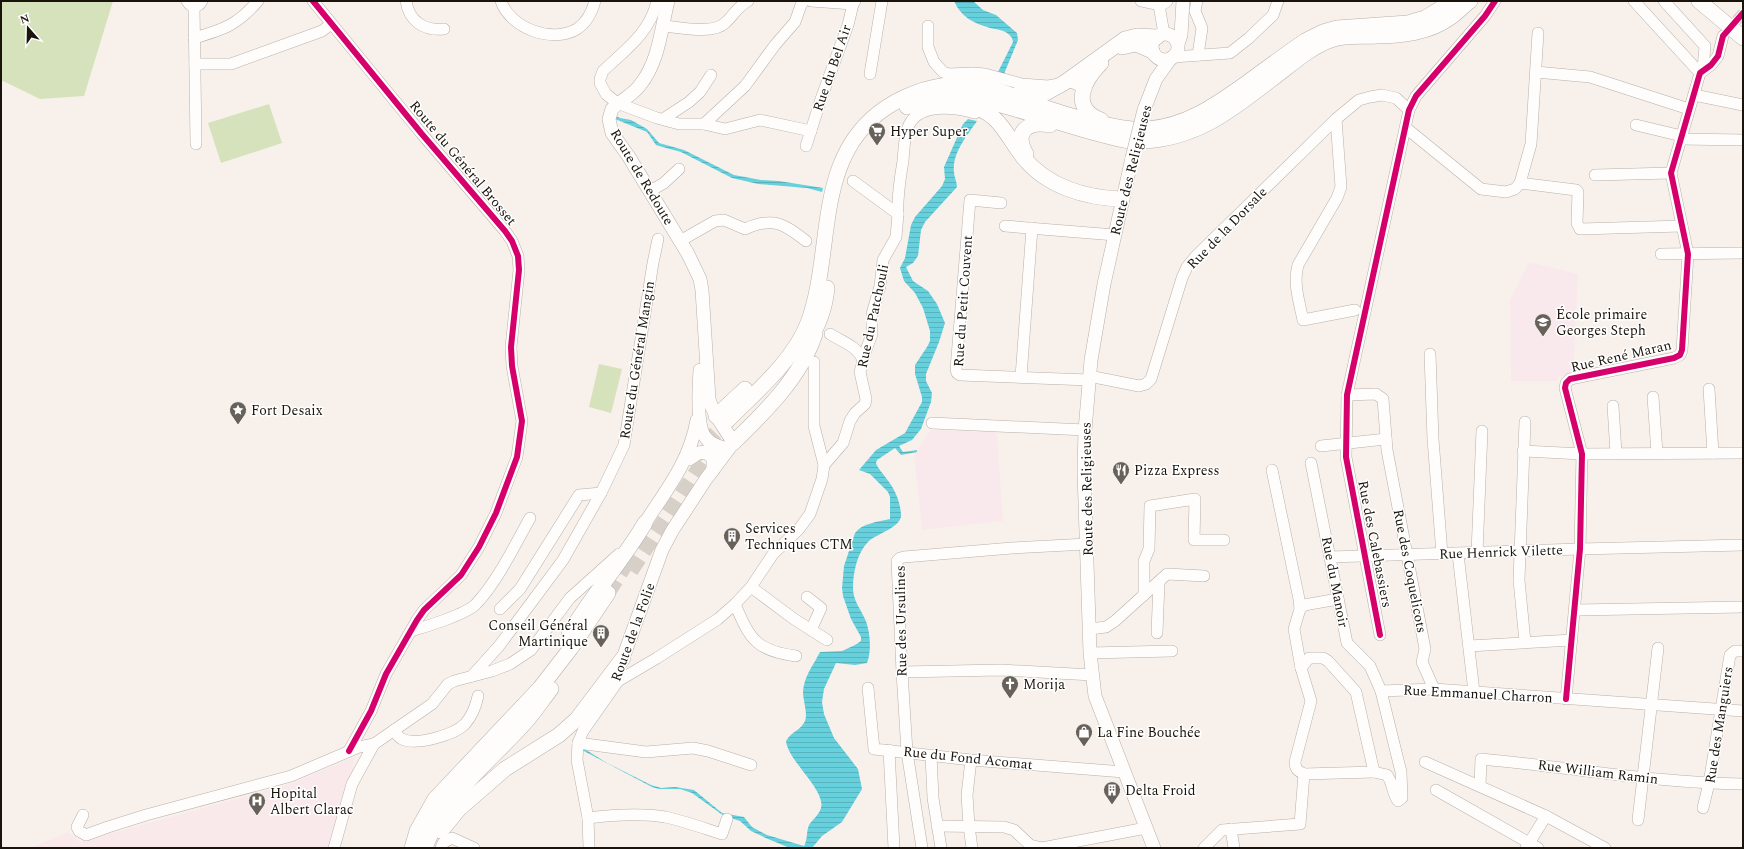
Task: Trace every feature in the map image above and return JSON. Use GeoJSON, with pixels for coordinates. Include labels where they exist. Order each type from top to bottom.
{"type":"FeatureCollection","features":[{"type":"Feature","properties":{"kind":"highway"},"geometry":{"type":"LineString","coordinates":[[1453,1],[1425,18],[1408,23],[1351,26],[1323,32],[1306,41],[1211,108],[1193,118],[1167,126],[1146,135],[1181,135],[1219,118],[1296,60],[1331,40],[1346,37],[1404,35],[1421,31],[1436,26],[1451,17],[1470,1]]}},
{"type":"Feature","properties":{"kind":"highway"},"geometry":{"type":"LineString","coordinates":[[1699,1],[1743,38]]}},
{"type":"Feature","properties":{"kind":"highway"},"geometry":{"type":"LineString","coordinates":[[1715,1],[1743,24]]}},
{"type":"Feature","properties":{"kind":"highway"},"geometry":{"type":"LineString","coordinates":[[726,421],[794,337],[818,291],[828,211],[835,178],[842,158],[860,131],[882,110],[909,95],[941,86],[963,84],[1035,95],[1044,94],[1064,83],[1125,39],[1137,36],[1158,41]]}},
{"type":"Feature","properties":{"kind":"highway"},"geometry":{"type":"LineString","coordinates":[[1127,132],[1090,114],[1082,103],[1082,91],[1086,82],[1100,65],[1123,47],[1158,41]]}},
{"type":"Feature","properties":{"kind":"highway"},"geometry":{"type":"LineString","coordinates":[[984,87],[1127,132]]}},
{"type":"Feature","properties":{"kind":"highway"},"geometry":{"type":"LineString","coordinates":[[730,446],[786,387],[801,366],[811,348],[824,331],[826,297],[841,188],[848,165],[870,133],[888,117],[912,105],[939,98],[957,96],[981,99],[1093,133]]}},
{"type":"Feature","properties":{"kind":"highway"},"geometry":{"type":"LineString","coordinates":[[939,98],[982,109],[997,121],[1021,136]]}},
{"type":"Feature","properties":{"kind":"highway"},"geometry":{"type":"LineString","coordinates":[[997,121],[1010,136],[1024,158],[1035,170],[1052,183],[1067,189],[1111,199],[1122,199]]}},
{"type":"Feature","properties":{"kind":"highway"},"geometry":{"type":"LineString","coordinates":[[1035,170],[1021,144],[1021,136],[1024,130],[1030,125],[1036,123],[1093,133],[1127,132]]}},
{"type":"Feature","properties":{"kind":"highway"},"geometry":{"type":"LineString","coordinates":[[726,421],[766,396],[824,331]]}},
{"type":"Feature","properties":{"kind":"highway"},"geometry":{"type":"LineString","coordinates":[[513,716],[555,658],[587,605],[632,544],[645,523]]}},
{"type":"Feature","properties":{"kind":"highway"},"geometry":{"type":"LineString","coordinates":[[412,848],[417,831],[435,799],[540,688],[611,594],[591,635],[529,718],[466,783],[444,810],[425,848]]}},
{"type":"Feature","properties":{"kind":"highway"},"geometry":{"type":"LineString","coordinates":[[429,848],[448,821],[470,798],[505,768],[559,735],[577,719],[623,658]]}},
{"type":"Feature","properties":{"kind":"highway"},"geometry":{"type":"LineString","coordinates":[[601,687],[618,681]]}},
{"type":"Feature","properties":{"kind":"main road"},"geometry":{"type":"LineString","coordinates":[[617,103],[638,88],[650,70],[663,26],[668,1]]}},
{"type":"Feature","properties":{"kind":"main road","name":"Route des Religieuses"},"geometry":{"type":"LineString","coordinates":[[1154,848],[1095,696],[1090,653],[1084,472],[1085,430],[1089,378],[1104,284],[1122,199],[1144,110],[1156,80],[1175,52],[1180,35],[1183,1]]}},
{"type":"Feature","properties":{"kind":"main road"},"geometry":{"type":"LineString","coordinates":[[1158,41],[1171,30],[1182,17]]}},
{"type":"Feature","properties":{"kind":"main road"},"geometry":{"type":"LineString","coordinates":[[1175,38],[1175,52],[1161,59],[1158,41],[1175,38]]}},
{"type":"Feature","properties":{"kind":"main road","name":"Route des Religieuses"},"geometry":{"type":"LineString","coordinates":[[1156,80],[1158,41]]}},
{"type":"Feature","properties":{"kind":"main road","name":"Route de Redoute"},"geometry":{"type":"LineString","coordinates":[[617,103],[612,109],[609,119],[612,133],[650,191],[680,241],[700,279],[703,318]]}},
{"type":"Feature","properties":{"kind":"main road"},"geometry":{"type":"LineString","coordinates":[[645,523],[675,476],[690,449],[694,437],[699,408],[703,318]]}},
{"type":"Feature","properties":{"kind":"main road"},"geometry":{"type":"LineString","coordinates":[[699,408],[702,432],[705,437],[711,443],[730,446],[726,421],[711,406],[703,318]]}},
{"type":"Feature","properties":{"kind":"main road"},"geometry":{"type":"LineString","coordinates":[[675,476],[689,459],[702,432],[726,421]]}},
{"type":"Feature","properties":{"kind":"main road","name":"Route de la Folie"},"geometry":{"type":"LineString","coordinates":[[623,658],[662,550],[672,531],[730,446]]}},
{"type":"Feature","properties":{"kind":"main road"},"geometry":{"type":"LineString","coordinates":[[689,459],[698,453],[706,452],[713,458],[713,470]]}},
{"type":"Feature","properties":{"kind":"street"},"geometry":{"type":"LineString","coordinates":[[194,38],[228,28],[244,16],[258,1]]}},
{"type":"Feature","properties":{"kind":"street","name":"Route du Général Brosset"},"geometry":{"type":"LineString","coordinates":[[313,1],[505,231],[518,256],[519,270],[511,347],[512,366],[522,421],[517,457],[496,513],[480,547],[461,575],[424,610],[386,674],[361,732],[349,751]]}},
{"type":"Feature","properties":{"kind":"street"},"geometry":{"type":"LineString","coordinates":[[406,1],[408,11],[416,22],[434,30],[444,29]]}},
{"type":"Feature","properties":{"kind":"street"},"geometry":{"type":"LineString","coordinates":[[501,1],[507,13],[519,25],[535,31],[562,35],[577,29],[583,24],[596,1]]}},
{"type":"Feature","properties":{"kind":"street"},"geometry":{"type":"LineString","coordinates":[[656,1],[645,29],[633,44],[603,71],[601,75],[600,83],[603,91],[617,103],[678,124],[704,124],[725,129],[760,120],[811,131]]}},
{"type":"Feature","properties":{"kind":"street"},"geometry":{"type":"LineString","coordinates":[[663,26],[711,29],[724,24],[734,12],[748,1]]}},
{"type":"Feature","properties":{"kind":"street"},"geometry":{"type":"LineString","coordinates":[[704,124],[745,86],[775,45],[795,22],[804,1]]}},
{"type":"Feature","properties":{"kind":"street"},"geometry":{"type":"LineString","coordinates":[[811,1],[854,3]]}},
{"type":"Feature","properties":{"kind":"street"},"geometry":{"type":"LineString","coordinates":[[870,74],[882,1]]}},
{"type":"Feature","properties":{"kind":"street"},"geometry":{"type":"LineString","coordinates":[[1141,1],[1162,7],[1158,41]]}},
{"type":"Feature","properties":{"kind":"street"},"geometry":{"type":"LineString","coordinates":[[1197,1],[1195,11],[1202,28],[1198,55]]}},
{"type":"Feature","properties":{"kind":"street"},"geometry":{"type":"LineString","coordinates":[[1175,52],[1198,55],[1230,53],[1249,38],[1273,15],[1278,1]]}},
{"type":"Feature","properties":{"kind":"street"},"geometry":{"type":"LineString","coordinates":[[1409,110],[1416,96],[1485,16],[1495,1]]}},
{"type":"Feature","properties":{"kind":"street"},"geometry":{"type":"LineString","coordinates":[[1634,1],[1702,71]]}},
{"type":"Feature","properties":{"kind":"street"},"geometry":{"type":"LineString","coordinates":[[1664,1],[1705,46],[1702,71],[1689,109],[1671,173],[1688,254]]}},
{"type":"Feature","properties":{"kind":"street"},"geometry":{"type":"LineString","coordinates":[[194,3],[196,144]]}},
{"type":"Feature","properties":{"kind":"street","name":"Rue du Bel Air"},"geometry":{"type":"LineString","coordinates":[[806,146],[820,99],[848,25],[854,3]]}},
{"type":"Feature","properties":{"kind":"street"},"geometry":{"type":"LineString","coordinates":[[195,64],[230,64],[322,30],[331,24]]}},
{"type":"Feature","properties":{"kind":"street"},"geometry":{"type":"LineString","coordinates":[[928,26],[928,46],[934,62],[943,72],[949,74],[985,74],[1022,84],[1048,86],[1071,82],[1077,84],[1082,91]]}},
{"type":"Feature","properties":{"kind":"street"},"geometry":{"type":"LineString","coordinates":[[1406,128],[1481,189],[1509,192],[1520,183],[1530,144],[1538,33]]}},
{"type":"Feature","properties":{"kind":"street"},"geometry":{"type":"LineString","coordinates":[[1702,71],[1711,65],[1718,56],[1723,36]]}},
{"type":"Feature","properties":{"kind":"street"},"geometry":{"type":"LineString","coordinates":[[1536,72],[1590,77],[1689,109]]}},
{"type":"Feature","properties":{"kind":"street"},"geometry":{"type":"LineString","coordinates":[[663,120],[700,92],[711,75]]}},
{"type":"Feature","properties":{"kind":"street"},"geometry":{"type":"LineString","coordinates":[[1694,95],[1743,105]]}},
{"type":"Feature","properties":{"kind":"street","name":"Rue de la Dorsale"},"geometry":{"type":"LineString","coordinates":[[1089,378],[1139,386],[1146,384],[1151,378],[1173,303],[1187,267],[1196,256],[1336,119],[1359,100],[1382,96],[1396,98],[1409,110]]}},
{"type":"Feature","properties":{"kind":"street","name":"Rue du Patchouli"},"geometry":{"type":"LineString","coordinates":[[824,465],[843,443],[850,421],[855,413],[865,404],[866,399],[860,372],[872,334],[872,314],[880,286],[883,260],[896,237],[898,214],[897,198],[909,124],[925,112],[939,108],[952,108],[978,114],[997,121]]}},
{"type":"Feature","properties":{"kind":"street","name":"Rue des Calebassiers"},"geometry":{"type":"LineString","coordinates":[[1380,635],[1346,458],[1346,395],[1409,110]]}},
{"type":"Feature","properties":{"kind":"street"},"geometry":{"type":"LineString","coordinates":[[1336,119],[1341,187],[1337,198],[1298,265],[1295,275],[1296,290],[1303,320],[1355,310]]}},
{"type":"Feature","properties":{"kind":"street"},"geometry":{"type":"LineString","coordinates":[[1636,126],[1681,137],[1743,140]]}},
{"type":"Feature","properties":{"kind":"street"},"geometry":{"type":"LineString","coordinates":[[650,191],[664,183],[679,169]]}},
{"type":"Feature","properties":{"kind":"street"},"geometry":{"type":"LineString","coordinates":[[1595,175],[1671,173]]}},
{"type":"Feature","properties":{"kind":"street"},"geometry":{"type":"LineString","coordinates":[[853,181],[898,214]]}},
{"type":"Feature","properties":{"kind":"street"},"geometry":{"type":"LineString","coordinates":[[1520,183],[1576,190],[1578,192],[1577,224],[1580,229],[1682,226]]}},
{"type":"Feature","properties":{"kind":"street","name":"Rue du Petit Couvent"},"geometry":{"type":"LineString","coordinates":[[1001,203],[970,200],[956,369],[957,373],[960,375],[1089,378]]}},
{"type":"Feature","properties":{"kind":"street"},"geometry":{"type":"LineString","coordinates":[[680,241],[715,221],[724,220],[745,229],[765,222],[774,222],[791,229],[806,241]]}},
{"type":"Feature","properties":{"kind":"street"},"geometry":{"type":"LineString","coordinates":[[1005,226],[1115,235]]}},
{"type":"Feature","properties":{"kind":"street"},"geometry":{"type":"LineString","coordinates":[[1021,376],[1032,228]]}},
{"type":"Feature","properties":{"kind":"street","name":"Route du Général Mangin"},"geometry":{"type":"LineString","coordinates":[[472,676],[499,646],[563,560],[601,493],[624,445],[658,239]]}},
{"type":"Feature","properties":{"kind":"street"},"geometry":{"type":"LineString","coordinates":[[1660,254],[1743,253]]}},
{"type":"Feature","properties":{"kind":"street","name":"Rue René Maran"},"geometry":{"type":"LineString","coordinates":[[1582,454],[1564,388],[1566,382],[1570,379],[1674,358],[1680,355],[1682,350],[1688,254]]}},
{"type":"Feature","properties":{"kind":"street"},"geometry":{"type":"LineString","coordinates":[[824,331],[854,347],[860,353],[863,360]]}},
{"type":"Feature","properties":{"kind":"street"},"geometry":{"type":"LineString","coordinates":[[1430,354],[1433,439],[1442,554]]}},
{"type":"Feature","properties":{"kind":"street"},"geometry":{"type":"LineString","coordinates":[[618,681],[718,619],[751,587],[773,554],[799,529],[810,514],[822,479],[824,465],[814,426],[814,362]]}},
{"type":"Feature","properties":{"kind":"street"},"geometry":{"type":"LineString","coordinates":[[1709,389],[1714,453]]}},
{"type":"Feature","properties":{"kind":"street","name":"Rue des Coquelicots"},"geometry":{"type":"LineString","coordinates":[[1346,395],[1376,394],[1383,399],[1387,450],[1425,649],[1422,662],[1434,690]]}},
{"type":"Feature","properties":{"kind":"street"},"geometry":{"type":"LineString","coordinates":[[1653,396],[1657,453]]}},
{"type":"Feature","properties":{"kind":"street"},"geometry":{"type":"LineString","coordinates":[[1613,406],[1616,453]]}},
{"type":"Feature","properties":{"kind":"street"},"geometry":{"type":"LineString","coordinates":[[1524,422],[1519,580],[1525,642]]}},
{"type":"Feature","properties":{"kind":"street"},"geometry":{"type":"LineString","coordinates":[[932,423],[1085,430]]}},
{"type":"Feature","properties":{"kind":"street"},"geometry":{"type":"LineString","coordinates":[[1477,553],[1482,431]]}},
{"type":"Feature","properties":{"kind":"street"},"geometry":{"type":"LineString","coordinates":[[1322,446],[1386,439]]}},
{"type":"Feature","properties":{"kind":"street"},"geometry":{"type":"LineString","coordinates":[[1523,452],[1582,454],[1743,452]]}},
{"type":"Feature","properties":{"kind":"street"},"geometry":{"type":"LineString","coordinates":[[1566,699],[1576,610],[1580,549],[1582,454]]}},
{"type":"Feature","properties":{"kind":"street","name":"Rue du Manoir"},"geometry":{"type":"LineString","coordinates":[[1311,463],[1347,643],[1370,666],[1381,691],[1401,772],[1402,798],[1398,801],[1395,797],[1391,781],[1387,775],[1374,772]]}},
{"type":"Feature","properties":{"kind":"street"},"geometry":{"type":"LineString","coordinates":[[1272,470],[1300,609],[1294,629],[1301,668],[1310,701],[1295,762],[1298,772],[1304,774],[1374,772],[1356,692],[1328,661],[1323,658],[1309,658],[1301,668]]}},
{"type":"Feature","properties":{"kind":"street"},"geometry":{"type":"LineString","coordinates":[[500,609],[520,589],[579,495],[601,493]]}},
{"type":"Feature","properties":{"kind":"street"},"geometry":{"type":"LineString","coordinates":[[1144,595],[1144,561],[1149,549],[1150,506],[1195,499],[1194,540],[1224,540]]}},
{"type":"Feature","properties":{"kind":"street"},"geometry":{"type":"LineString","coordinates":[[411,631],[443,621],[475,605],[496,577],[530,518]]}},
{"type":"Feature","properties":{"kind":"street"},"geometry":{"type":"LineString","coordinates":[[83,815],[77,827],[79,831],[86,835],[108,826],[146,815],[291,776],[349,751],[370,745],[432,704],[448,684],[510,664],[528,653],[567,602],[625,548],[645,523]]}},
{"type":"Feature","properties":{"kind":"street","name":"Rue des Ursulines"},"geometry":{"type":"LineString","coordinates":[[922,848],[907,752],[897,561],[900,558],[1012,548],[1087,544]]}},
{"type":"Feature","properties":{"kind":"street","name":"Rue Henrick Vilette"},"geometry":{"type":"LineString","coordinates":[[1330,558],[1743,545]]}},
{"type":"Feature","properties":{"kind":"street"},"geometry":{"type":"LineString","coordinates":[[1458,554],[1474,692]]}},
{"type":"Feature","properties":{"kind":"street"},"geometry":{"type":"LineString","coordinates":[[1090,629],[1106,627],[1115,621],[1163,578],[1204,576]]}},
{"type":"Feature","properties":{"kind":"street"},"geometry":{"type":"LineString","coordinates":[[1157,633],[1163,578]]}},
{"type":"Feature","properties":{"kind":"street"},"geometry":{"type":"LineString","coordinates":[[751,587],[827,640]]}},
{"type":"Feature","properties":{"kind":"street"},"geometry":{"type":"LineString","coordinates":[[807,597],[821,608],[811,630]]}},
{"type":"Feature","properties":{"kind":"street"},"geometry":{"type":"LineString","coordinates":[[1300,609],[1304,605],[1338,599]]}},
{"type":"Feature","properties":{"kind":"street"},"geometry":{"type":"LineString","coordinates":[[735,604],[745,629],[758,643],[777,654],[796,656]]}},
{"type":"Feature","properties":{"kind":"street"},"geometry":{"type":"LineString","coordinates":[[1576,610],[1743,607]]}},
{"type":"Feature","properties":{"kind":"street"},"geometry":{"type":"LineString","coordinates":[[1469,646],[1572,640]]}},
{"type":"Feature","properties":{"kind":"street"},"geometry":{"type":"LineString","coordinates":[[1638,820],[1658,648]]}},
{"type":"Feature","properties":{"kind":"street"},"geometry":{"type":"LineString","coordinates":[[1090,653],[1172,651]]}},
{"type":"Feature","properties":{"kind":"street","name":"Rue des Manguiers"},"geometry":{"type":"LineString","coordinates":[[1703,808],[1710,784],[1730,655],[1735,651],[1743,651]]}},
{"type":"Feature","properties":{"kind":"street","name":"Route de la Folie"},"geometry":{"type":"LineString","coordinates":[[589,848],[588,818],[584,789],[577,760],[578,743],[583,731],[618,681],[623,658]]}},
{"type":"Feature","properties":{"kind":"street"},"geometry":{"type":"LineString","coordinates":[[902,672],[1001,670],[1092,675]]}},
{"type":"Feature","properties":{"kind":"street","name":"Rue du Fond Acomat"},"geometry":{"type":"LineString","coordinates":[[868,688],[874,749],[971,760],[1124,772]]}},
{"type":"Feature","properties":{"kind":"street","name":"Rue Emmanuel Charron"},"geometry":{"type":"LineString","coordinates":[[1381,691],[1434,690],[1474,692],[1743,711]]}},
{"type":"Feature","properties":{"kind":"street"},"geometry":{"type":"LineString","coordinates":[[394,730],[403,740],[412,742],[432,739],[456,730],[471,716],[478,696]]}},
{"type":"Feature","properties":{"kind":"street"},"geometry":{"type":"LineString","coordinates":[[361,732],[370,745]]}},
{"type":"Feature","properties":{"kind":"street"},"geometry":{"type":"LineString","coordinates":[[578,743],[646,752],[693,748],[708,751],[752,765]]}},
{"type":"Feature","properties":{"kind":"street"},"geometry":{"type":"LineString","coordinates":[[334,848],[352,784],[370,745]]}},
{"type":"Feature","properties":{"kind":"street"},"geometry":{"type":"LineString","coordinates":[[889,750],[894,848]]}},
{"type":"Feature","properties":{"kind":"street"},"geometry":{"type":"LineString","coordinates":[[931,755],[933,798],[941,848]]}},
{"type":"Feature","properties":{"kind":"street","name":"Rue William Ramin"},"geometry":{"type":"LineString","coordinates":[[1480,786],[1481,759],[1642,778],[1710,784],[1743,784]]}},
{"type":"Feature","properties":{"kind":"street"},"geometry":{"type":"LineString","coordinates":[[971,760],[967,795],[972,848]]}},
{"type":"Feature","properties":{"kind":"street"},"geometry":{"type":"LineString","coordinates":[[1425,762],[1546,816],[1605,848]]}},
{"type":"Feature","properties":{"kind":"street"},"geometry":{"type":"LineString","coordinates":[[1204,848],[1222,830],[1300,824],[1304,774]]}},
{"type":"Feature","properties":{"kind":"street"},"geometry":{"type":"LineString","coordinates":[[1436,790],[1531,846],[1546,816]]}},
{"type":"Feature","properties":{"kind":"street"},"geometry":{"type":"LineString","coordinates":[[588,818],[631,815],[666,817],[722,834],[727,819]]}},
{"type":"Feature","properties":{"kind":"street"},"geometry":{"type":"LineString","coordinates":[[937,826],[1004,827],[1014,830],[1030,845],[1042,848],[1146,828]]}},
{"type":"Feature","properties":{"kind":"street"},"geometry":{"type":"LineString","coordinates":[[1231,830],[1234,848]]}},
{"type":"Feature","properties":{"kind":"street"},"geometry":{"type":"LineString","coordinates":[[441,848],[443,843],[452,838],[474,848]]}},
{"type":"Feature","properties":{"kind":"shaded area","name":"École primaire Georges Steph"},"geometry":{"type":"Polygon","coordinates":[[[1529,262],[1578,274],[1573,374],[1559,377],[1557,381],[1511,381],[1510,300],[1529,262]]]}},
{"type":"Feature","properties":{"kind":"shaded area"},"geometry":{"type":"Polygon","coordinates":[[[931,430],[997,432],[1003,521],[922,530],[914,455],[931,430]]]}},
{"type":"Feature","properties":{"kind":"shaded area","name":"Hopital Albert Clarac"},"geometry":{"type":"Polygon","coordinates":[[[354,757],[352,784],[334,848],[30,848],[68,832],[80,842],[290,784],[354,757]]]}},
{"type":"Feature","properties":{"kind":"green space"},"geometry":{"type":"Polygon","coordinates":[[[1,1],[113,1],[84,96],[40,99],[1,80],[1,1]]]}},
{"type":"Feature","properties":{"kind":"green space"},"geometry":{"type":"Polygon","coordinates":[[[269,104],[282,143],[221,163],[208,123],[269,104]]]}},
{"type":"Feature","properties":{"kind":"green space"},"geometry":{"type":"Polygon","coordinates":[[[599,364],[622,369],[611,413],[589,407],[599,364]]]}},
{"type":"Feature","properties":{"kind":"water"},"geometry":{"type":"Polygon","coordinates":[[[954,1],[973,1],[983,10],[996,15],[1017,33],[1018,40],[1004,74],[997,74],[1013,42],[1010,35],[968,19],[960,11],[954,1]]]}},
{"type":"Feature","properties":{"kind":"water"},"geometry":{"type":"Polygon","coordinates":[[[611,114],[620,118],[631,120],[647,129],[659,143],[684,150],[734,175],[823,188],[822,192],[807,188],[758,184],[732,178],[681,152],[656,145],[647,132],[610,117],[611,114]]]}},
{"type":"Feature","properties":{"kind":"water"},"geometry":{"type":"Polygon","coordinates":[[[968,119],[977,121],[961,145],[955,158],[954,172],[957,187],[925,222],[921,230],[918,256],[913,263],[906,267],[913,281],[928,291],[937,304],[945,323],[926,374],[926,381],[932,393],[931,402],[921,429],[912,440],[899,446],[903,452],[917,450],[917,452],[901,455],[895,448],[877,460],[876,463],[894,491],[900,504],[901,514],[898,523],[868,542],[858,557],[855,570],[853,592],[868,629],[870,641],[869,658],[867,663],[855,665],[836,663],[824,689],[822,702],[824,714],[834,738],[858,769],[862,789],[842,822],[822,836],[812,848],[790,848],[751,831],[740,821],[724,816],[692,793],[680,789],[659,789],[652,787],[582,750],[583,748],[607,763],[651,785],[661,788],[675,787],[694,790],[722,813],[744,817],[752,827],[767,835],[804,846],[809,825],[821,808],[821,801],[813,784],[788,749],[786,741],[801,727],[805,721],[806,714],[803,696],[804,686],[807,676],[820,652],[842,651],[861,641],[861,637],[851,619],[843,596],[842,588],[844,566],[855,533],[862,527],[871,523],[890,519],[890,497],[888,492],[870,474],[859,470],[876,450],[905,433],[922,402],[922,397],[915,374],[915,365],[930,341],[930,331],[923,308],[915,293],[904,281],[900,268],[905,258],[911,225],[915,217],[942,186],[945,179],[944,167],[963,124],[968,119]]]}},
{"type":"Feature","properties":{"kind":"tunnel"},"geometry":{"type":"LineString","coordinates":[[1726,33],[1743,13]]}},
{"type":"Feature","properties":{"kind":"tunnel"},"geometry":{"type":"LineString","coordinates":[[691,462],[704,445],[727,421]]}},
{"type":"Feature","properties":{"kind":"tunnel"},"geometry":{"type":"LineString","coordinates":[[631,571],[708,454]]}},
{"type":"Feature","properties":{"kind":"tunnel"},"geometry":{"type":"LineString","coordinates":[[608,593],[631,556]]}},
{"type":"Feature","properties":{"kind":"cycle path"},"geometry":{"type":"LineString","coordinates":[[313,1],[421,133],[505,231],[512,241],[518,256],[519,270],[511,347],[512,366],[522,421],[517,457],[496,513],[479,547],[461,575],[424,610],[417,620],[386,674],[371,711],[349,751]]}},
{"type":"Feature","properties":{"kind":"cycle path"},"geometry":{"type":"LineString","coordinates":[[1380,635],[1346,457],[1347,395],[1409,110],[1416,96],[1485,16],[1495,1]]}},
{"type":"Feature","properties":{"kind":"cycle path"},"geometry":{"type":"LineString","coordinates":[[1566,699],[1580,549],[1582,454],[1565,388],[1566,383],[1570,379],[1674,358],[1680,355],[1682,350],[1688,254],[1671,173],[1700,73],[1711,65],[1718,56],[1723,36],[1743,13]]}},
{"type":"Feature","properties":{"kind":"place","name":"Hyper Super"},"geometry":{"type":"Point","coordinates":[877,146]}},
{"type":"Feature","properties":{"kind":"place","name":"École primaire Georges Steph"},"geometry":{"type":"Point","coordinates":[1543,337]}},
{"type":"Feature","properties":{"kind":"place","name":"Fort Desaix"},"geometry":{"type":"Point","coordinates":[238,425]}},
{"type":"Feature","properties":{"kind":"place","name":"Pizza Express"},"geometry":{"type":"Point","coordinates":[1121,485]}},
{"type":"Feature","properties":{"kind":"place","name":"Services Techniques CTM"},"geometry":{"type":"Point","coordinates":[732,551]}},
{"type":"Feature","properties":{"kind":"place","name":"Conseil Général Martinique"},"geometry":{"type":"Point","coordinates":[601,648]}},
{"type":"Feature","properties":{"kind":"place","name":"Morija"},"geometry":{"type":"Point","coordinates":[1010,699]}},
{"type":"Feature","properties":{"kind":"place","name":"La Fine Bouchée"},"geometry":{"type":"Point","coordinates":[1084,747]}},
{"type":"Feature","properties":{"kind":"place","name":"Delta Froid"},"geometry":{"type":"Point","coordinates":[1112,805]}},
{"type":"Feature","properties":{"kind":"place","name":"Hopital Albert Clarac"},"geometry":{"type":"Point","coordinates":[257,816]}}]}
